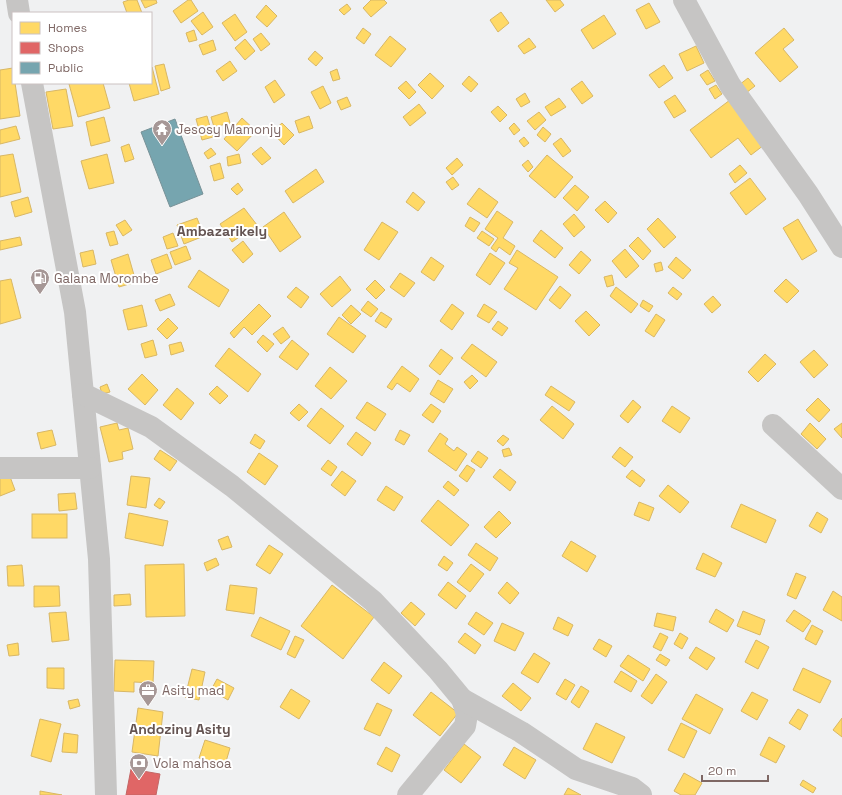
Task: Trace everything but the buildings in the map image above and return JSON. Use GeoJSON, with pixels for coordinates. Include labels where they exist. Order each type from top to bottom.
{"type":"FeatureCollection","features":[{"type":"Feature","properties":{"kind":"street"},"geometry":{"type":"LineString","coordinates":[[17,0],[19,12]]}},
{"type":"Feature","properties":{"kind":"street"},"geometry":{"type":"LineString","coordinates":[[684,0],[730,85],[808,194],[842,247]]}},
{"type":"Feature","properties":{"kind":"street"},"geometry":{"type":"LineString","coordinates":[[32,84],[75,312],[99,559],[106,795]]}},
{"type":"Feature","properties":{"kind":"street"},"geometry":{"type":"LineString","coordinates":[[83,394],[152,427],[232,486],[373,601],[438,670],[462,699],[521,732],[576,769],[632,788],[641,795]]}},
{"type":"Feature","properties":{"kind":"street"},"geometry":{"type":"LineString","coordinates":[[773,425],[842,489]]}},
{"type":"Feature","properties":{"kind":"street"},"geometry":{"type":"LineString","coordinates":[[0,468],[90,468]]}},
{"type":"Feature","properties":{"kind":"street"},"geometry":{"type":"LineString","coordinates":[[408,795],[465,726],[467,714],[462,699]]}},
{"type":"Feature","properties":{"kind":"place","name":"Jesosy Mamonjy"},"geometry":{"type":"Point","coordinates":[162,146]}},
{"type":"Feature","properties":{"kind":"place","name":"Galana Morombe"},"geometry":{"type":"Point","coordinates":[40,295]}},
{"type":"Feature","properties":{"kind":"place","name":"Asity mad"},"geometry":{"type":"Point","coordinates":[148,707]}},
{"type":"Feature","properties":{"kind":"place","name":"Vola mahsoa"},"geometry":{"type":"Point","coordinates":[139,780]}},
{"type":"Feature","properties":{"kind":"district","name":"Ambazarikely"},"geometry":{"type":"Point","coordinates":[222,231]}},
{"type":"Feature","properties":{"kind":"district","name":"Andoziny Asity"},"geometry":{"type":"Point","coordinates":[180,729]}}]}
